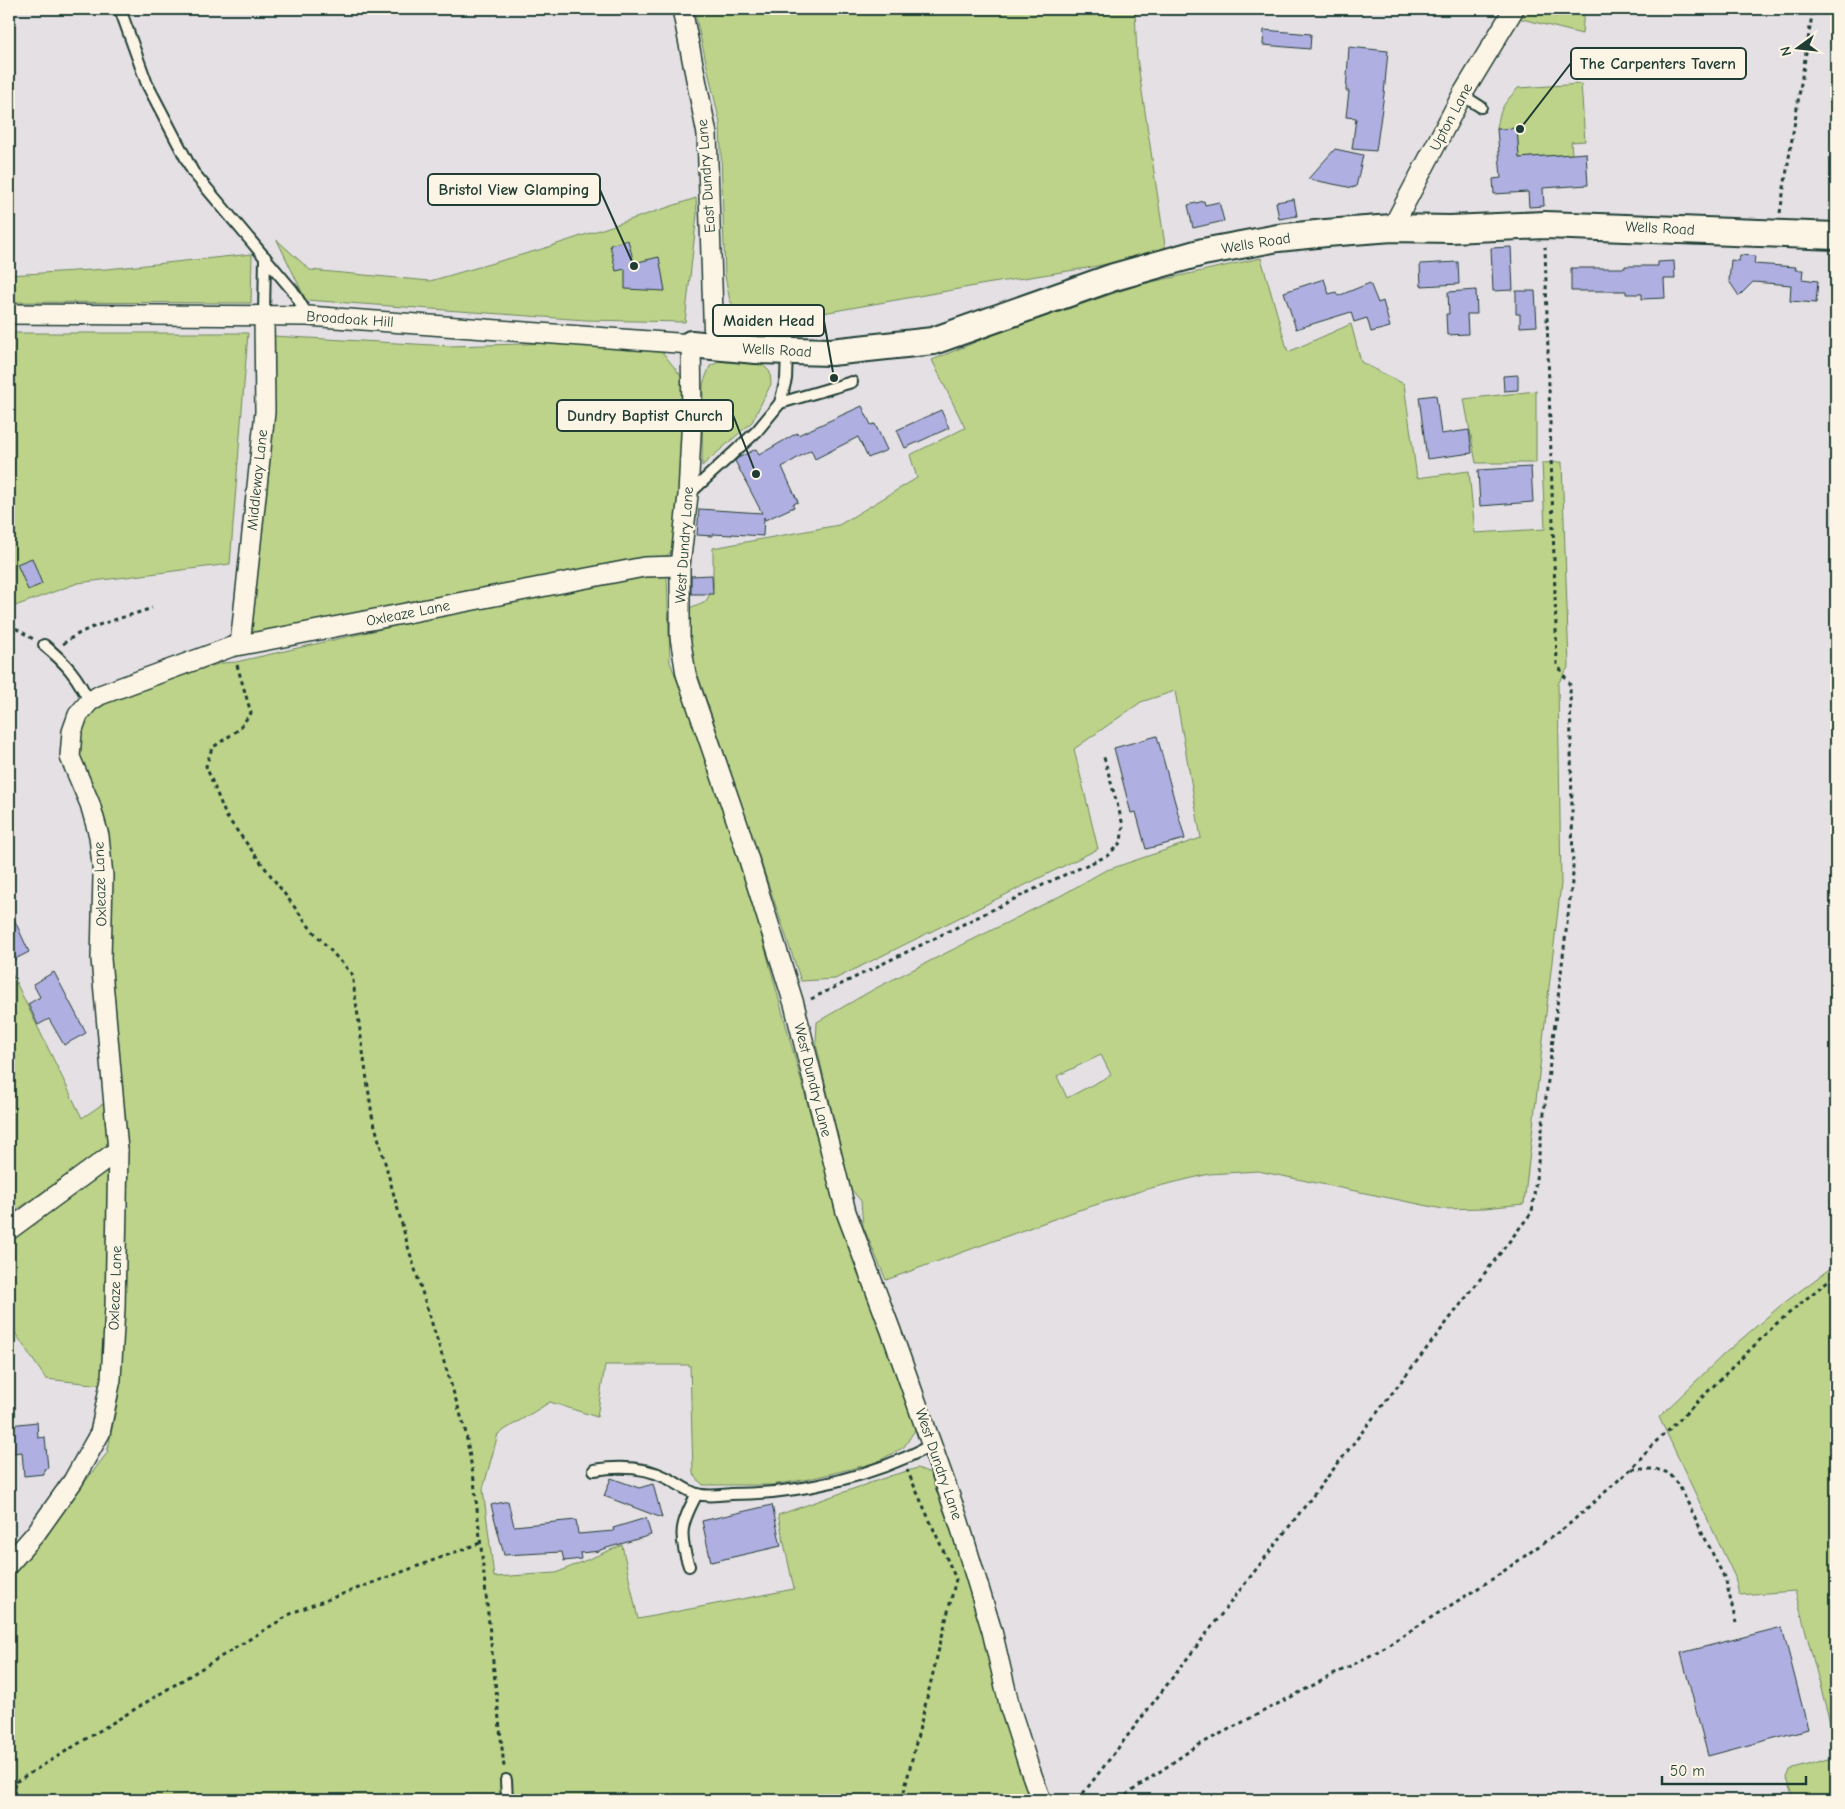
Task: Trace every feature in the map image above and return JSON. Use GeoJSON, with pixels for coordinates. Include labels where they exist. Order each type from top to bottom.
{"type":"FeatureCollection","features":[{"type":"Feature","properties":{"kind":"street","name":"East Dundry Lane"},"geometry":{"type":"LineString","coordinates":[[682,9],[706,134],[703,345]]}},
{"type":"Feature","properties":{"kind":"street","name":"Upton Lane"},"geometry":{"type":"LineString","coordinates":[[1392,228],[1462,95],[1514,9]]}},
{"type":"Feature","properties":{"kind":"street","name":"Wells Road"},"geometry":{"type":"LineString","coordinates":[[703,345],[756,350],[832,352],[933,341],[1114,277],[1202,252],[1278,238],[1392,228],[1545,225],[1836,236]]}},
{"type":"Feature","properties":{"kind":"street","name":"Broadoak Hill"},"geometry":{"type":"LineString","coordinates":[[9,314],[308,316],[703,345]]}},
{"type":"Feature","properties":{"kind":"street","name":"Middleway Lane"},"geometry":{"type":"LineString","coordinates":[[236,646],[264,412],[264,315]]}},
{"type":"Feature","properties":{"kind":"street","name":"West Dundry Lane"},"geometry":{"type":"LineString","coordinates":[[703,345],[692,415],[688,494],[680,566],[680,637],[686,674],[738,825],[794,1004],[846,1212],[958,1519],[992,1631],[1010,1708],[1042,1800]]}},
{"type":"Feature","properties":{"kind":"street","name":"Oxleaze Lane"},"geometry":{"type":"LineString","coordinates":[[9,1564],[36,1533],[73,1481],[100,1434],[111,1379],[115,1308],[118,1150],[102,959],[103,876],[100,836],[90,804],[70,757],[72,732],[78,715],[89,702],[100,695],[236,646],[644,567],[680,566]]}},
{"type":"Feature","properties":{"kind":"street"},"geometry":{"type":"LineString","coordinates":[[9,1230],[118,1150]]}},
{"type":"Feature","properties":{"kind":"lane"},"geometry":{"type":"LineString","coordinates":[[120,9],[146,84],[192,172],[293,291],[308,316]]}},
{"type":"Feature","properties":{"kind":"lane"},"geometry":{"type":"LineString","coordinates":[[1462,95],[1481,107]]}},
{"type":"Feature","properties":{"kind":"lane"},"geometry":{"type":"LineString","coordinates":[[264,315],[265,257]]}},
{"type":"Feature","properties":{"kind":"lane"},"geometry":{"type":"LineString","coordinates":[[688,494],[757,431],[780,403],[786,379],[787,351]]}},
{"type":"Feature","properties":{"kind":"lane"},"geometry":{"type":"LineString","coordinates":[[780,403],[852,382]]}},
{"type":"Feature","properties":{"kind":"lane"},"geometry":{"type":"LineString","coordinates":[[48,649],[65,662],[81,683],[89,702]]}},
{"type":"Feature","properties":{"kind":"lane"},"geometry":{"type":"LineString","coordinates":[[594,1470],[615,1467],[637,1468],[666,1477],[697,1494],[779,1492],[860,1475],[904,1460],[932,1446]]}},
{"type":"Feature","properties":{"kind":"lane"},"geometry":{"type":"LineString","coordinates":[[689,1566],[683,1549],[682,1534],[685,1515],[697,1494]]}},
{"type":"Feature","properties":{"kind":"lane"},"geometry":{"type":"LineString","coordinates":[[506,1780],[507,1800]]}},
{"type":"Feature","properties":{"kind":"path"},"geometry":{"type":"LineString","coordinates":[[1776,234],[1813,9]]}},
{"type":"Feature","properties":{"kind":"path"},"geometry":{"type":"LineString","coordinates":[[1078,1800],[1532,1212],[1573,874],[1570,685],[1558,664],[1545,225]]}},
{"type":"Feature","properties":{"kind":"path"},"geometry":{"type":"LineString","coordinates":[[9,624],[48,649],[101,625],[152,608]]}},
{"type":"Feature","properties":{"kind":"path"},"geometry":{"type":"LineString","coordinates":[[236,646],[251,713],[238,730],[212,748],[206,766],[226,816],[311,929],[352,974],[372,1115],[409,1250],[465,1429],[474,1480],[506,1780]]}},
{"type":"Feature","properties":{"kind":"path"},"geometry":{"type":"LineString","coordinates":[[794,1004],[812,999],[1053,880],[1107,856],[1121,842],[1123,825],[1103,754]]}},
{"type":"Feature","properties":{"kind":"path"},"geometry":{"type":"LineString","coordinates":[[1119,1800],[1195,1747],[1375,1653],[1494,1578],[1567,1526],[1631,1469],[1653,1444],[1776,1324],[1836,1274]]}},
{"type":"Feature","properties":{"kind":"path"},"geometry":{"type":"LineString","coordinates":[[902,1800],[956,1579],[907,1471],[904,1460]]}},
{"type":"Feature","properties":{"kind":"path"},"geometry":{"type":"LineString","coordinates":[[1631,1469],[1655,1469],[1669,1473],[1679,1485],[1726,1581],[1736,1623]]}},
{"type":"Feature","properties":{"kind":"path"},"geometry":{"type":"LineString","coordinates":[[9,1786],[294,1612],[480,1543]]}},
{"type":"Feature","properties":{"kind":"green space"},"geometry":{"type":"Polygon","coordinates":[[[694,9],[1135,9],[1137,58],[1166,252],[1087,268],[795,318],[779,319],[740,314],[730,301],[725,276],[720,123],[694,9]]]}},
{"type":"Feature","properties":{"kind":"green space"},"geometry":{"type":"Polygon","coordinates":[[[1524,9],[1584,9],[1582,34],[1518,18],[1524,9]]]}},
{"type":"Feature","properties":{"kind":"green space"},"geometry":{"type":"Polygon","coordinates":[[[1581,84],[1585,141],[1571,142],[1572,154],[1519,158],[1517,128],[1497,129],[1501,111],[1509,98],[1518,88],[1581,84]]]}},
{"type":"Feature","properties":{"kind":"green space"},"geometry":{"type":"Polygon","coordinates":[[[696,198],[697,214],[685,322],[585,320],[306,300],[277,240],[310,270],[430,281],[542,249],[696,198]]]}},
{"type":"Feature","properties":{"kind":"green space"},"geometry":{"type":"Polygon","coordinates":[[[252,254],[251,303],[9,302],[9,275],[107,269],[252,254]]]}},
{"type":"Feature","properties":{"kind":"green space"},"geometry":{"type":"Polygon","coordinates":[[[1261,258],[1288,352],[1351,324],[1361,362],[1404,384],[1417,478],[1469,471],[1475,533],[1545,529],[1542,463],[1562,462],[1569,666],[1558,684],[1561,884],[1524,1204],[1485,1208],[1443,1209],[1258,1171],[1209,1174],[1147,1189],[1076,1211],[886,1280],[863,1226],[861,1201],[850,1188],[816,1044],[817,1022],[876,988],[1062,895],[1104,871],[1201,838],[1175,691],[1141,702],[1074,749],[1098,849],[835,979],[801,981],[693,660],[687,609],[706,601],[713,588],[713,548],[839,525],[917,478],[910,455],[965,428],[932,360],[1000,332],[1138,285],[1261,258]],[[1101,1055],[1057,1076],[1067,1098],[1111,1075],[1101,1055]]]}},
{"type":"Feature","properties":{"kind":"green space"},"geometry":{"type":"Polygon","coordinates":[[[9,333],[248,333],[230,564],[78,583],[15,606],[9,603],[9,333]]]}},
{"type":"Feature","properties":{"kind":"green space"},"geometry":{"type":"Polygon","coordinates":[[[273,336],[450,346],[593,342],[636,347],[663,353],[681,376],[687,419],[674,549],[664,558],[515,582],[251,635],[272,409],[273,336]]]}},
{"type":"Feature","properties":{"kind":"green space"},"geometry":{"type":"Polygon","coordinates":[[[723,360],[763,365],[770,372],[771,384],[752,422],[702,466],[703,384],[710,366],[723,360]]]}},
{"type":"Feature","properties":{"kind":"green space"},"geometry":{"type":"Polygon","coordinates":[[[1536,391],[1536,463],[1476,463],[1464,399],[1536,391]]]}},
{"type":"Feature","properties":{"kind":"green space"},"geometry":{"type":"Polygon","coordinates":[[[667,576],[670,662],[708,761],[753,904],[840,1223],[912,1414],[915,1430],[904,1447],[875,1463],[809,1479],[771,1485],[703,1485],[693,1474],[690,1365],[605,1365],[597,1417],[550,1402],[498,1434],[483,1489],[494,1577],[556,1573],[622,1545],[638,1619],[794,1589],[778,1515],[918,1468],[930,1473],[966,1573],[985,1637],[1001,1714],[1030,1800],[9,1800],[9,1577],[45,1535],[107,1453],[118,1400],[120,1375],[127,1153],[111,962],[110,884],[80,760],[77,736],[89,713],[102,698],[222,663],[236,662],[492,604],[623,579],[667,576]]]}},
{"type":"Feature","properties":{"kind":"green space"},"geometry":{"type":"Polygon","coordinates":[[[9,968],[82,1118],[107,1101],[111,1145],[9,1215],[9,968]]]}},
{"type":"Feature","properties":{"kind":"green space"},"geometry":{"type":"Polygon","coordinates":[[[110,1164],[102,1385],[46,1379],[9,1324],[9,1242],[110,1164]]]}},
{"type":"Feature","properties":{"kind":"green space"},"geometry":{"type":"Polygon","coordinates":[[[1836,1264],[1836,1745],[1795,1591],[1739,1595],[1735,1577],[1659,1417],[1724,1354],[1780,1306],[1836,1264]]]}},
{"type":"Feature","properties":{"kind":"green space"},"geometry":{"type":"Polygon","coordinates":[[[1836,1757],[1836,1800],[1773,1800],[1792,1795],[1786,1778],[1789,1770],[1836,1757]]]}},
{"type":"Feature","properties":{"kind":"building"},"geometry":{"type":"Polygon","coordinates":[[[1264,30],[1311,34],[1310,49],[1263,45],[1264,30]]]}},
{"type":"Feature","properties":{"kind":"building"},"geometry":{"type":"Polygon","coordinates":[[[1349,47],[1388,51],[1376,151],[1352,149],[1356,118],[1346,117],[1349,91],[1346,91],[1349,47]]]}},
{"type":"Feature","properties":{"kind":"building"},"geometry":{"type":"Polygon","coordinates":[[[1517,128],[1519,158],[1586,153],[1588,185],[1543,188],[1544,206],[1529,207],[1528,192],[1494,194],[1493,179],[1501,178],[1497,129],[1517,128]]]}},
{"type":"Feature","properties":{"kind":"building"},"geometry":{"type":"Polygon","coordinates":[[[1335,149],[1363,155],[1356,187],[1308,179],[1335,149]]]}},
{"type":"Feature","properties":{"kind":"building"},"geometry":{"type":"Polygon","coordinates":[[[1294,199],[1297,216],[1279,219],[1276,202],[1294,199]]]}},
{"type":"Feature","properties":{"kind":"building"},"geometry":{"type":"Polygon","coordinates":[[[1204,201],[1205,205],[1219,202],[1224,221],[1193,228],[1188,205],[1204,201]]]}},
{"type":"Feature","properties":{"kind":"building"},"geometry":{"type":"Polygon","coordinates":[[[628,240],[634,263],[659,257],[665,291],[625,289],[625,269],[616,271],[610,245],[628,240]]]}},
{"type":"Feature","properties":{"kind":"building"},"geometry":{"type":"Polygon","coordinates":[[[1511,247],[1513,290],[1493,291],[1491,248],[1511,247]]]}},
{"type":"Feature","properties":{"kind":"building"},"geometry":{"type":"Polygon","coordinates":[[[1740,255],[1755,256],[1754,264],[1796,267],[1795,270],[1803,270],[1802,279],[1818,281],[1816,303],[1790,301],[1791,285],[1753,282],[1739,296],[1729,281],[1731,260],[1739,261],[1740,255]]]}},
{"type":"Feature","properties":{"kind":"building"},"geometry":{"type":"Polygon","coordinates":[[[1674,261],[1675,279],[1664,279],[1665,298],[1642,299],[1642,294],[1626,294],[1626,291],[1571,291],[1571,268],[1658,266],[1658,262],[1674,261]]]}},
{"type":"Feature","properties":{"kind":"building"},"geometry":{"type":"Polygon","coordinates":[[[1458,262],[1459,284],[1421,286],[1420,264],[1458,262]]]}},
{"type":"Feature","properties":{"kind":"building"},"geometry":{"type":"Polygon","coordinates":[[[1324,279],[1329,294],[1336,292],[1338,296],[1370,283],[1378,303],[1383,301],[1390,327],[1371,332],[1367,318],[1354,322],[1351,312],[1296,329],[1284,292],[1324,279]]]}},
{"type":"Feature","properties":{"kind":"building"},"geometry":{"type":"Polygon","coordinates":[[[1476,290],[1477,314],[1467,314],[1468,334],[1447,335],[1446,314],[1449,314],[1448,292],[1476,290]]]}},
{"type":"Feature","properties":{"kind":"building"},"geometry":{"type":"Polygon","coordinates":[[[1516,291],[1535,291],[1537,326],[1520,327],[1520,314],[1516,314],[1516,291]]]}},
{"type":"Feature","properties":{"kind":"building"},"geometry":{"type":"Polygon","coordinates":[[[1518,375],[1518,390],[1504,391],[1503,376],[1518,375]]]}},
{"type":"Feature","properties":{"kind":"building"},"geometry":{"type":"Polygon","coordinates":[[[1436,395],[1441,434],[1469,430],[1472,453],[1427,459],[1419,397],[1436,395]]]}},
{"type":"Feature","properties":{"kind":"building"},"geometry":{"type":"Polygon","coordinates":[[[862,406],[871,425],[875,424],[887,450],[868,458],[858,437],[815,459],[811,450],[782,467],[798,502],[793,504],[794,507],[765,520],[764,517],[763,536],[732,534],[697,535],[699,509],[762,513],[735,461],[738,458],[756,449],[759,455],[797,433],[798,435],[862,406]]]}},
{"type":"Feature","properties":{"kind":"building"},"geometry":{"type":"Polygon","coordinates":[[[941,410],[949,428],[905,448],[897,430],[941,410]]]}},
{"type":"Feature","properties":{"kind":"building"},"geometry":{"type":"Polygon","coordinates":[[[1531,467],[1533,502],[1480,506],[1478,470],[1531,467]]]}},
{"type":"Feature","properties":{"kind":"building"},"geometry":{"type":"Polygon","coordinates":[[[32,558],[42,584],[28,590],[17,564],[32,558]]]}},
{"type":"Feature","properties":{"kind":"building"},"geometry":{"type":"Polygon","coordinates":[[[712,575],[713,594],[691,594],[691,576],[712,575]]]}},
{"type":"Feature","properties":{"kind":"building"},"geometry":{"type":"Polygon","coordinates":[[[1157,736],[1185,839],[1146,849],[1136,812],[1131,813],[1114,748],[1157,736]]]}},
{"type":"Feature","properties":{"kind":"building"},"geometry":{"type":"Polygon","coordinates":[[[9,908],[29,952],[13,960],[9,950],[9,908]]]}},
{"type":"Feature","properties":{"kind":"building"},"geometry":{"type":"Polygon","coordinates":[[[54,972],[86,1033],[64,1045],[49,1019],[38,1025],[28,1004],[40,997],[33,984],[54,972]]]}},
{"type":"Feature","properties":{"kind":"building"},"geometry":{"type":"Polygon","coordinates":[[[37,1422],[38,1438],[45,1437],[48,1468],[44,1469],[44,1474],[24,1476],[22,1452],[12,1453],[10,1425],[37,1422]]]}},
{"type":"Feature","properties":{"kind":"building"},"geometry":{"type":"Polygon","coordinates":[[[611,1478],[639,1488],[653,1484],[662,1518],[604,1496],[611,1478]]]}},
{"type":"Feature","properties":{"kind":"building"},"geometry":{"type":"Polygon","coordinates":[[[508,1501],[514,1526],[576,1520],[578,1534],[614,1531],[613,1528],[646,1518],[651,1535],[600,1551],[580,1553],[581,1559],[564,1561],[562,1552],[504,1555],[491,1505],[508,1501]]]}},
{"type":"Feature","properties":{"kind":"building"},"geometry":{"type":"Polygon","coordinates":[[[772,1505],[781,1546],[711,1562],[702,1521],[772,1505]]]}},
{"type":"Feature","properties":{"kind":"building"},"geometry":{"type":"Polygon","coordinates":[[[1782,1627],[1808,1729],[1708,1756],[1681,1653],[1782,1627]]]}},
{"type":"Feature","properties":{"kind":"place","name":"The Carpenters Tavern"},"geometry":{"type":"Point","coordinates":[1520,129]}},
{"type":"Feature","properties":{"kind":"place","name":"Bristol View Glamping"},"geometry":{"type":"Point","coordinates":[634,266]}},
{"type":"Feature","properties":{"kind":"place","name":"Maiden Head"},"geometry":{"type":"Point","coordinates":[834,378]}},
{"type":"Feature","properties":{"kind":"place","name":"Dundry Baptist Church"},"geometry":{"type":"Point","coordinates":[756,474]}}]}
